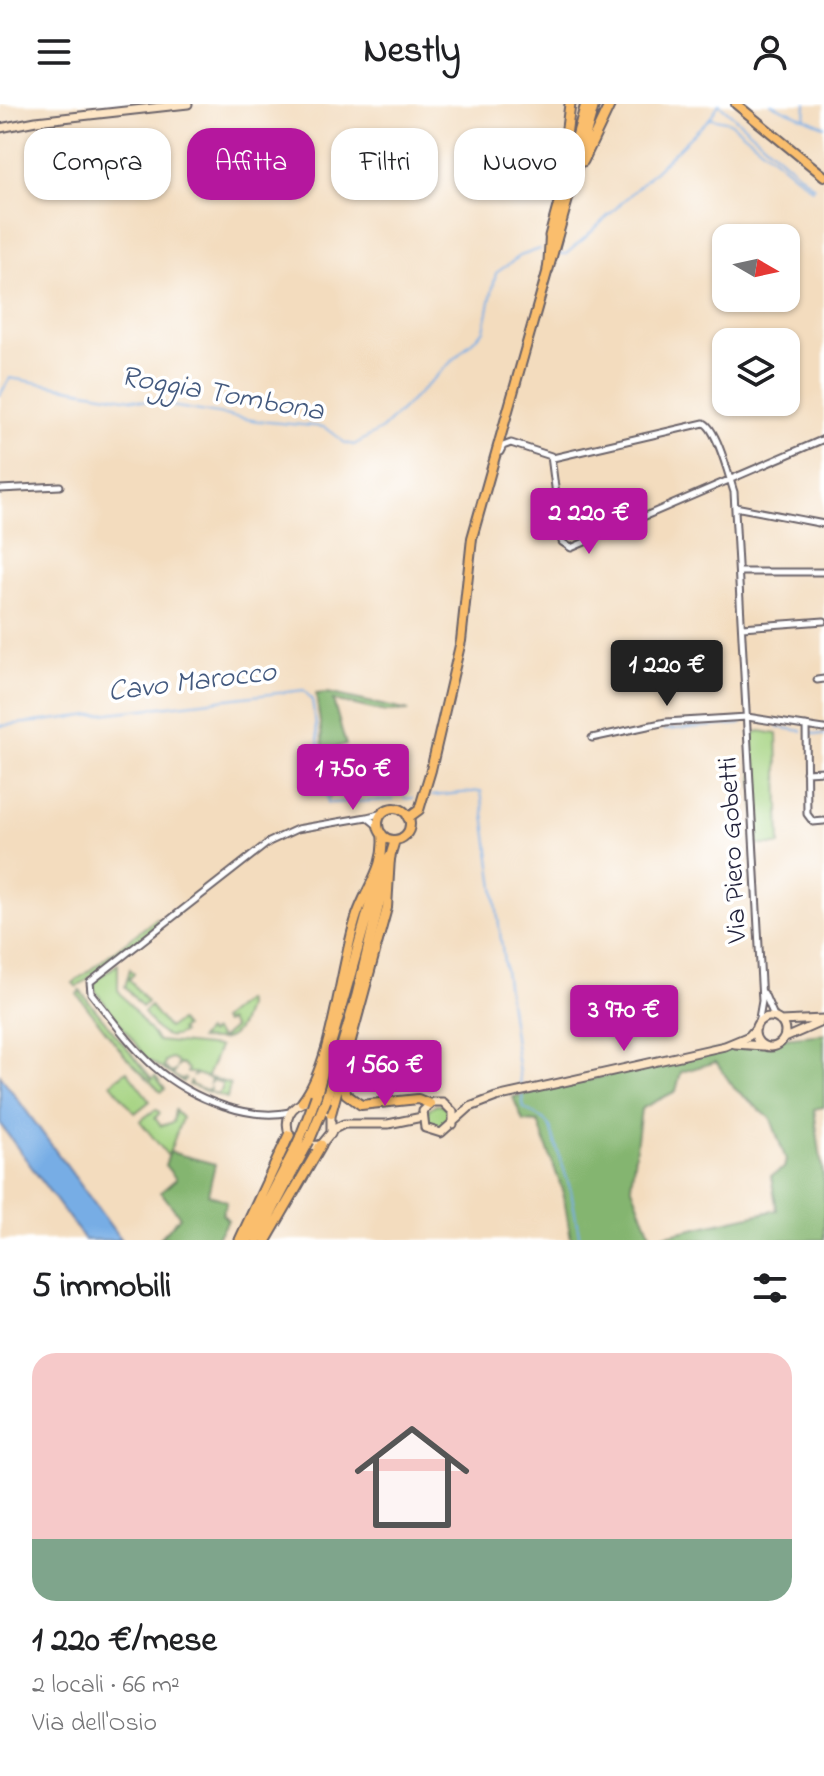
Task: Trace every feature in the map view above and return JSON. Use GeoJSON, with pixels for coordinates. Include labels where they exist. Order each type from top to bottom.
{"type":"FeatureCollection","features":[{"type":"Feature","properties":{"kind":"highway"},"geometry":{"type":"LineString","coordinates":[[550,236],[570,104]]}},
{"type":"Feature","properties":{"kind":"highway"},"geometry":{"type":"LineString","coordinates":[[550,236],[586,104]]}},
{"type":"Feature","properties":{"kind":"highway"},"geometry":{"type":"LineString","coordinates":[[548,269],[594,104]]}},
{"type":"Feature","properties":{"kind":"highway"},"geometry":{"type":"LineString","coordinates":[[553,251],[584,158],[610,104]]}},
{"type":"Feature","properties":{"kind":"highway"},"geometry":{"type":"LineString","coordinates":[[320,1110],[316,1096],[386,858]]}},
{"type":"Feature","properties":{"kind":"highway"},"geometry":{"type":"LineString","coordinates":[[240,1240],[299,1138],[326,1100],[357,995],[386,858]]}},
{"type":"Feature","properties":{"kind":"highway"},"geometry":{"type":"LineString","coordinates":[[257,1240],[299,1150],[299,1138]]}},
{"type":"Feature","properties":{"kind":"highway"},"geometry":{"type":"LineString","coordinates":[[266,1240],[321,1145]]}},
{"type":"Feature","properties":{"kind":"highway"},"geometry":{"type":"LineString","coordinates":[[248,1240],[299,1150]]}},
{"type":"Feature","properties":{"kind":"main road"},"geometry":{"type":"LineString","coordinates":[[0,128],[188,104]]}},
{"type":"Feature","properties":{"kind":"main road"},"geometry":{"type":"LineString","coordinates":[[736,104],[824,176]]}},
{"type":"Feature","properties":{"kind":"main road"},"geometry":{"type":"LineString","coordinates":[[408,818],[419,810],[431,770],[461,641],[472,538],[548,269],[550,236]]}},
{"type":"Feature","properties":{"kind":"main road"},"geometry":{"type":"LineString","coordinates":[[320,1110],[343,1069],[387,908],[386,858],[380,830],[383,813],[395,808],[408,818]]}},
{"type":"Feature","properties":{"kind":"main road"},"geometry":{"type":"LineString","coordinates":[[331,1134],[320,1110],[321,1065],[358,912],[395,840],[408,831],[408,818]]}},
{"type":"Feature","properties":{"kind":"main road"},"geometry":{"type":"LineString","coordinates":[[380,830],[395,840]]}},
{"type":"Feature","properties":{"kind":"main road"},"geometry":{"type":"LineString","coordinates":[[343,1069],[346,1094],[361,1105],[418,1099],[430,1104],[440,1101],[452,1109],[725,1046],[746,1037],[765,1018],[824,1020]]}},
{"type":"Feature","properties":{"kind":"main road"},"geometry":{"type":"LineString","coordinates":[[777,1019],[785,1028],[785,1038]]}},
{"type":"Feature","properties":{"kind":"main road"},"geometry":{"type":"LineString","coordinates":[[725,1046],[773,1048],[793,1031],[824,1020]]}},
{"type":"Feature","properties":{"kind":"main road"},"geometry":{"type":"LineString","coordinates":[[757,1026],[756,1038],[763,1046]]}},
{"type":"Feature","properties":{"kind":"main road"},"geometry":{"type":"LineString","coordinates":[[348,1123],[320,1110],[290,1112],[286,1123],[302,1146],[321,1145],[337,1127],[348,1123],[388,1124],[422,1117],[430,1104]]}},
{"type":"Feature","properties":{"kind":"main road"},"geometry":{"type":"LineString","coordinates":[[422,1117],[425,1128],[435,1133],[445,1132],[470,1107]]}},
{"type":"Feature","properties":{"kind":"main road"},"geometry":{"type":"LineString","coordinates":[[452,1109],[453,1124]]}},
{"type":"Feature","properties":{"kind":"street"},"geometry":{"type":"LineString","coordinates":[[511,400],[506,434],[511,443]]}},
{"type":"Feature","properties":{"kind":"street","name":"Via Piero Gobetti"},"geometry":{"type":"LineString","coordinates":[[553,458],[704,423],[711,428],[730,479],[735,507],[761,981]]}},
{"type":"Feature","properties":{"kind":"street"},"geometry":{"type":"LineString","coordinates":[[491,471],[503,446],[511,443],[553,458],[562,542],[568,548],[824,439]]}},
{"type":"Feature","properties":{"kind":"street"},"geometry":{"type":"LineString","coordinates":[[0,489],[60,486]]}},
{"type":"Feature","properties":{"kind":"street"},"geometry":{"type":"LineString","coordinates":[[735,507],[824,524]]}},
{"type":"Feature","properties":{"kind":"street"},"geometry":{"type":"LineString","coordinates":[[739,572],[824,572]]}},
{"type":"Feature","properties":{"kind":"street"},"geometry":{"type":"LineString","coordinates":[[742,627],[824,621]]}},
{"type":"Feature","properties":{"kind":"street"},"geometry":{"type":"LineString","coordinates":[[592,738],[666,722],[747,717],[824,729]]}},
{"type":"Feature","properties":{"kind":"street"},"geometry":{"type":"LineString","coordinates":[[748,741],[752,727],[763,719]]}},
{"type":"Feature","properties":{"kind":"street"},"geometry":{"type":"LineString","coordinates":[[806,726],[809,819],[824,821]]}},
{"type":"Feature","properties":{"kind":"street"},"geometry":{"type":"LineString","coordinates":[[806,772],[824,771]]}},
{"type":"Feature","properties":{"kind":"street"},"geometry":{"type":"LineString","coordinates":[[286,1123],[269,1115],[208,1100],[157,1073],[91,993],[90,982],[269,842],[297,829],[383,813]]}},
{"type":"Feature","properties":{"kind":"street"},"geometry":{"type":"LineString","coordinates":[[367,817],[380,830]]}},
{"type":"Feature","properties":{"kind":"street"},"geometry":{"type":"LineString","coordinates":[[761,981],[777,1019]]}},
{"type":"Feature","properties":{"kind":"street"},"geometry":{"type":"LineString","coordinates":[[757,1026],[762,1011],[761,981]]}},
{"type":"Feature","properties":{"kind":"street"},"geometry":{"type":"LineString","coordinates":[[269,1115],[290,1112]]}},
{"type":"Feature","properties":{"kind":"green space"},"geometry":{"type":"Polygon","coordinates":[[[328,693],[409,711],[385,712],[333,700],[346,745],[335,747],[335,754],[352,755],[351,765],[360,770],[356,784],[341,781],[335,784],[330,796],[316,694],[328,693]]]}},
{"type":"Feature","properties":{"kind":"green space"},"geometry":{"type":"Polygon","coordinates":[[[753,733],[777,734],[780,845],[757,845],[751,742],[753,733]]]}},
{"type":"Feature","properties":{"kind":"green space"},"geometry":{"type":"Polygon","coordinates":[[[157,918],[157,925],[77,987],[73,983],[157,918]]]}},
{"type":"Feature","properties":{"kind":"green space"},"geometry":{"type":"Polygon","coordinates":[[[118,964],[118,990],[158,1041],[219,1047],[207,1077],[230,1084],[227,1098],[210,1092],[218,1094],[222,1083],[213,1080],[210,1083],[211,1079],[197,1074],[193,1077],[195,1073],[187,1073],[188,1069],[181,1064],[177,1067],[178,1063],[171,1058],[165,1061],[164,1067],[171,1073],[175,1071],[173,1075],[182,1080],[186,1078],[183,1082],[147,1059],[94,989],[95,980],[118,964]]]}},
{"type":"Feature","properties":{"kind":"green space"},"geometry":{"type":"Polygon","coordinates":[[[130,969],[134,974],[129,979],[147,1002],[142,1007],[125,987],[130,969]]]}},
{"type":"Feature","properties":{"kind":"green space"},"geometry":{"type":"Polygon","coordinates":[[[80,991],[152,1079],[155,1076],[165,1089],[161,1092],[126,1057],[77,994],[80,991]]]}},
{"type":"Feature","properties":{"kind":"green space"},"geometry":{"type":"Polygon","coordinates":[[[245,1000],[237,1031],[222,1040],[199,1039],[206,1031],[209,1034],[213,1031],[220,1039],[233,1028],[228,1021],[224,1023],[221,1020],[245,1000]]]}},
{"type":"Feature","properties":{"kind":"green space"},"geometry":{"type":"Polygon","coordinates":[[[150,1006],[168,1028],[179,1021],[184,1027],[180,1030],[182,1033],[170,1036],[160,1032],[144,1012],[150,1006]]]}},
{"type":"Feature","properties":{"kind":"green space"},"geometry":{"type":"Polygon","coordinates":[[[824,1034],[824,1107],[814,1109],[824,1182],[824,1240],[571,1240],[563,1192],[538,1122],[523,1121],[513,1097],[762,1040],[824,1034]],[[716,1062],[681,1072],[676,1091],[641,1109],[631,1185],[652,1238],[777,1210],[771,1176],[784,1168],[786,1160],[771,1119],[734,1088],[716,1062]]]}},
{"type":"Feature","properties":{"kind":"green space"},"geometry":{"type":"Polygon","coordinates":[[[127,1071],[150,1101],[135,1113],[111,1083],[127,1071]]]}},
{"type":"Feature","properties":{"kind":"green space"},"geometry":{"type":"Polygon","coordinates":[[[438,1105],[446,1109],[450,1117],[446,1125],[438,1129],[430,1125],[426,1117],[430,1109],[438,1105]]]}},
{"type":"Feature","properties":{"kind":"green space"},"geometry":{"type":"Polygon","coordinates":[[[156,1109],[160,1113],[155,1118],[161,1126],[173,1122],[175,1110],[182,1118],[168,1156],[140,1121],[156,1109]]]}},
{"type":"Feature","properties":{"kind":"green space"},"geometry":{"type":"Polygon","coordinates":[[[170,1152],[215,1164],[208,1194],[227,1201],[222,1214],[228,1220],[215,1240],[160,1238],[180,1217],[161,1192],[176,1179],[165,1165],[170,1152]]]}},
{"type":"Feature","properties":{"kind":"water"},"geometry":{"type":"Polygon","coordinates":[[[0,1075],[121,1240],[85,1240],[0,1124],[0,1075]]]}},
{"type":"Feature","properties":{"kind":"waterway"},"geometry":{"type":"LineString","coordinates":[[719,104],[814,187]]}},
{"type":"Feature","properties":{"kind":"waterway","name":"Roggia Tombona"},"geometry":{"type":"LineString","coordinates":[[555,254],[566,254],[587,236],[710,118],[719,104]]}},
{"type":"Feature","properties":{"kind":"waterway","name":"Roggia Tombona"},"geometry":{"type":"LineString","coordinates":[[771,104],[824,126]]}},
{"type":"Feature","properties":{"kind":"waterway"},"geometry":{"type":"LineString","coordinates":[[805,118],[806,104]]}},
{"type":"Feature","properties":{"kind":"waterway"},"geometry":{"type":"LineString","coordinates":[[711,118],[730,122],[812,189]]}},
{"type":"Feature","properties":{"kind":"waterway","name":"Roggia Tombona"},"geometry":{"type":"LineString","coordinates":[[0,395],[10,378],[258,421],[324,427],[345,443],[354,445],[382,429],[484,330],[496,273],[520,256],[540,249]]}},
{"type":"Feature","properties":{"kind":"waterway","name":"Cavo Marocco"},"geometry":{"type":"LineString","coordinates":[[0,726],[304,690],[312,700],[328,803],[393,800]]}},
{"type":"Feature","properties":{"kind":"waterway"},"geometry":{"type":"LineString","coordinates":[[663,730],[741,724]]}},
{"type":"Feature","properties":{"kind":"waterway"},"geometry":{"type":"LineString","coordinates":[[777,727],[802,731]]}},
{"type":"Feature","properties":{"kind":"waterway"},"geometry":{"type":"LineString","coordinates":[[809,733],[824,735]]}},
{"type":"Feature","properties":{"kind":"waterway","name":"Cavo Marocco"},"geometry":{"type":"LineString","coordinates":[[432,796],[481,791],[521,1089]]}},
{"type":"Feature","properties":{"kind":"waterway","name":"Cavo Marocco"},"geometry":{"type":"LineString","coordinates":[[404,799],[413,798]]}},
{"type":"Feature","properties":{"kind":"waterway","name":"Cavo Marocco"},"geometry":{"type":"LineString","coordinates":[[522,1096],[524,1108],[550,1127],[571,1191],[580,1240]]}}]}
